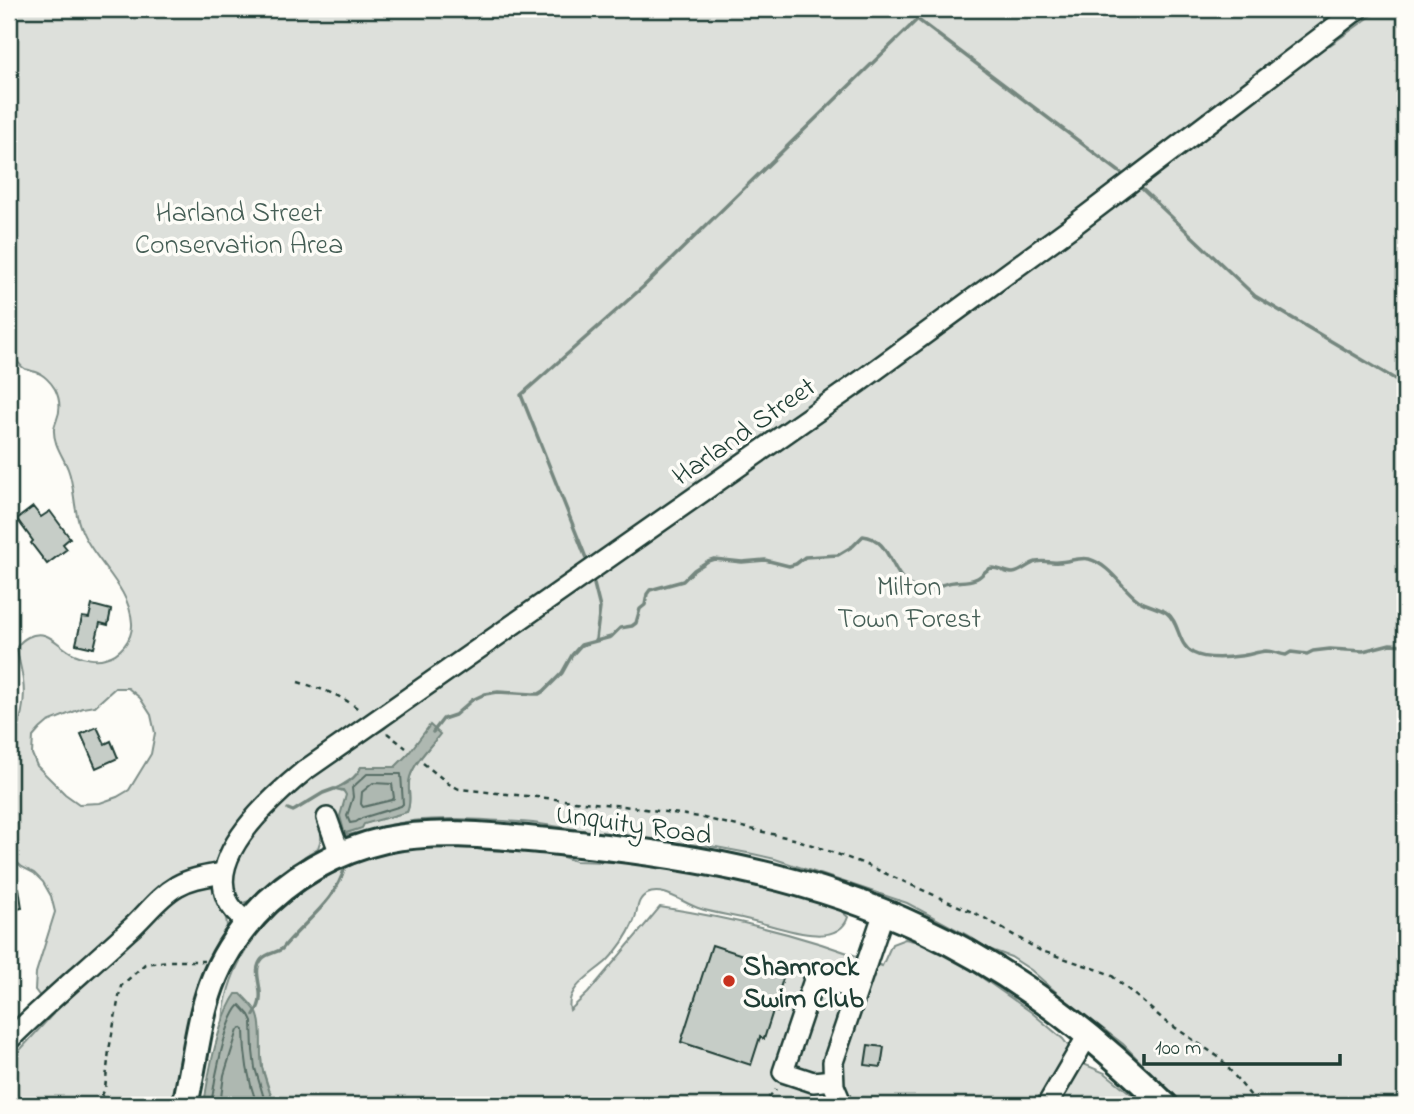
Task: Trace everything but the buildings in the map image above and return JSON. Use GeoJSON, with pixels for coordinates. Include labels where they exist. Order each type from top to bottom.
{"type":"FeatureCollection","features":[{"type":"Feature","properties":{"kind":"main road","name":"Unquity Road"},"geometry":{"type":"LineString","coordinates":[[186,1105],[204,1007],[212,982],[221,963],[248,923],[292,882],[340,854],[374,843],[425,835],[505,837],[667,855],[750,870],[824,890],[884,912],[990,965],[1088,1034],[1165,1105]]}},
{"type":"Feature","properties":{"kind":"street","name":"Harland Street"},"geometry":{"type":"LineString","coordinates":[[223,873],[237,843],[269,803],[304,771],[862,380],[1085,217],[1359,9]]}},
{"type":"Feature","properties":{"kind":"street"},"geometry":{"type":"LineString","coordinates":[[327,818],[340,854]]}},
{"type":"Feature","properties":{"kind":"street"},"geometry":{"type":"LineString","coordinates":[[9,1040],[165,895],[188,881],[223,873],[227,899],[248,923]]}},
{"type":"Feature","properties":{"kind":"street"},"geometry":{"type":"LineString","coordinates":[[842,1105],[833,1080],[834,1056],[884,912]]}},
{"type":"Feature","properties":{"kind":"street"},"geometry":{"type":"LineString","coordinates":[[833,1080],[813,1082],[783,1072],[815,976],[857,990]]}},
{"type":"Feature","properties":{"kind":"street"},"geometry":{"type":"LineString","coordinates":[[1047,1105],[1088,1034]]}},
{"type":"Feature","properties":{"kind":"path"},"geometry":{"type":"LineString","coordinates":[[298,682],[342,696],[406,748]]}},
{"type":"Feature","properties":{"kind":"path"},"geometry":{"type":"LineString","coordinates":[[97,1105],[105,1089],[121,986],[145,964],[195,960],[221,963]]}},
{"type":"Feature","properties":{"kind":"path"},"geometry":{"type":"LineString","coordinates":[[762,1105],[776,1089]]}},
{"type":"Feature","properties":{"kind":"green space","name":"Harland Street Conservation Area"},"geometry":{"type":"Polygon","coordinates":[[[9,9],[1344,9],[859,373],[368,713],[257,804],[219,903],[227,928],[209,961],[195,999],[175,1105],[9,1105],[9,1062],[53,1014],[35,990],[36,973],[55,912],[51,896],[43,882],[13,859],[9,842],[9,742],[22,713],[24,697],[17,647],[28,637],[41,634],[68,651],[90,659],[101,659],[116,654],[124,645],[130,635],[132,623],[125,597],[80,526],[70,476],[54,434],[59,408],[57,393],[44,376],[22,367],[9,348],[9,9]],[[115,688],[95,706],[48,722],[33,737],[32,754],[37,766],[79,804],[100,803],[129,790],[151,754],[155,733],[151,715],[140,698],[128,688],[115,688]]]}},
{"type":"Feature","properties":{"kind":"green space","name":"Milton Town Forest"},"geometry":{"type":"Polygon","coordinates":[[[1381,9],[1405,9],[1405,1105],[1182,1105],[1123,1044],[1011,957],[989,949],[907,903],[775,859],[716,847],[533,823],[472,819],[412,821],[343,836],[322,815],[318,848],[252,900],[243,903],[239,900],[233,885],[237,860],[267,817],[299,785],[374,732],[385,728],[393,719],[875,380],[1381,9]],[[440,734],[408,754],[395,768],[361,767],[354,777],[336,789],[346,792],[346,833],[361,828],[363,824],[407,812],[412,771],[440,734]]]}},
{"type":"Feature","properties":{"kind":"green space"},"geometry":{"type":"Polygon","coordinates":[[[416,847],[465,847],[551,853],[575,861],[642,863],[718,875],[810,898],[839,909],[848,917],[842,927],[832,933],[804,934],[704,910],[660,892],[647,894],[639,902],[629,932],[618,948],[576,988],[570,1002],[570,1010],[588,993],[660,907],[772,930],[882,966],[892,944],[905,939],[928,944],[954,958],[1031,1012],[1063,1039],[1081,1063],[1105,1073],[1145,1105],[274,1105],[262,1067],[259,1019],[233,999],[223,1023],[229,988],[243,956],[263,927],[288,903],[317,882],[382,854],[416,847]]]}},
{"type":"Feature","properties":{"kind":"water"},"geometry":{"type":"Polygon","coordinates":[[[430,725],[440,734],[412,771],[407,812],[364,824],[362,828],[346,833],[340,816],[346,795],[343,790],[334,789],[350,781],[361,767],[395,767],[430,725]]]}},
{"type":"Feature","properties":{"kind":"water"},"geometry":{"type":"Polygon","coordinates":[[[236,994],[245,998],[258,1017],[262,1067],[274,1105],[204,1105],[219,1032],[236,994]]]}},
{"type":"Feature","properties":{"kind":"waterway"},"geometry":{"type":"LineString","coordinates":[[588,563],[521,395],[643,287],[928,9]]}},
{"type":"Feature","properties":{"kind":"waterway"},"geometry":{"type":"LineString","coordinates":[[917,19],[1121,173]]}},
{"type":"Feature","properties":{"kind":"waterway"},"geometry":{"type":"LineString","coordinates":[[1140,187],[1255,296],[1405,385]]}},
{"type":"Feature","properties":{"kind":"waterway"},"geometry":{"type":"LineString","coordinates":[[433,732],[443,719],[455,715],[472,700],[485,694],[539,694],[544,691],[562,673],[581,645],[611,637],[620,628],[636,623],[650,590],[683,581],[708,561],[765,560],[789,566],[805,557],[838,555],[863,536],[881,544],[902,578],[918,589],[972,580],[992,568],[1013,573],[1036,562],[1089,559],[1110,571],[1138,600],[1167,613],[1188,649],[1203,656],[1243,656],[1266,651],[1286,655],[1291,652],[1307,654],[1330,649],[1363,651],[1390,644],[1405,645]]}},
{"type":"Feature","properties":{"kind":"waterway"},"geometry":{"type":"LineString","coordinates":[[593,580],[600,608],[596,639]]}},
{"type":"Feature","properties":{"kind":"waterway"},"geometry":{"type":"LineString","coordinates":[[288,809],[293,811],[334,789]]}},
{"type":"Feature","properties":{"kind":"waterway"},"geometry":{"type":"LineString","coordinates":[[254,1015],[260,1001],[259,963],[266,955],[282,949],[318,911],[334,891],[345,867]]}},
{"type":"Feature","properties":{"kind":"place","name":"Shamrock Swim Club"},"geometry":{"type":"Point","coordinates":[729,981]}}]}
